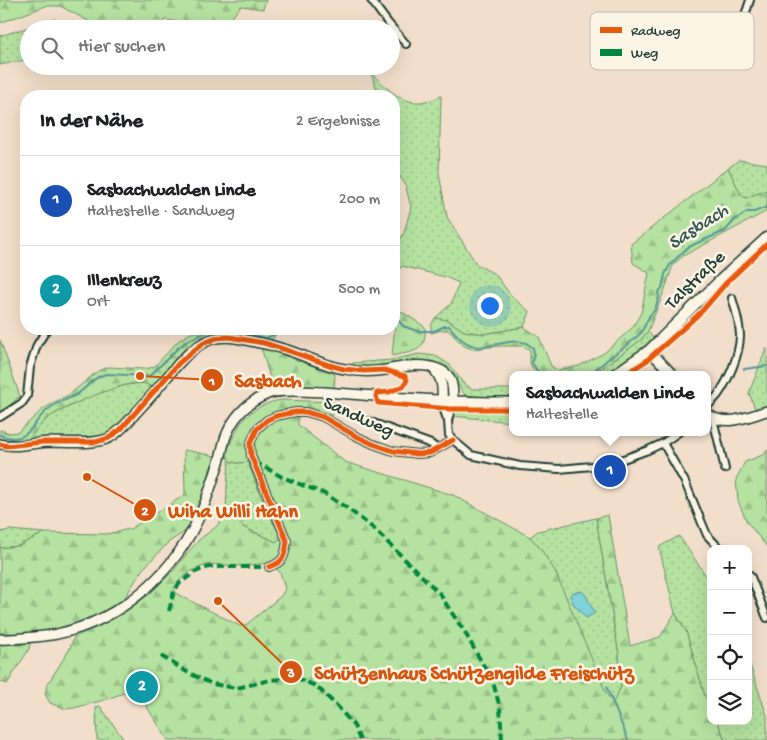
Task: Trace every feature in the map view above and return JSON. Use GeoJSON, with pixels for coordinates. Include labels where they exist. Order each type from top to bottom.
{"type":"FeatureCollection","features":[{"type":"Feature","properties":{"kind":"main road","name":"Talstraße"},"geometry":{"type":"LineString","coordinates":[[619,371],[649,350],[767,237]]}},
{"type":"Feature","properties":{"kind":"main road"},"geometry":{"type":"LineString","coordinates":[[0,444],[16,446],[43,442],[96,442],[109,438],[121,429],[186,357],[204,343],[216,338],[229,337],[264,343],[344,370],[364,371],[420,365],[431,366],[446,373],[451,379],[453,387],[452,400]]}},
{"type":"Feature","properties":{"kind":"main road"},"geometry":{"type":"LineString","coordinates":[[649,350],[669,371]]}},
{"type":"Feature","properties":{"kind":"main road"},"geometry":{"type":"LineString","coordinates":[[431,366],[441,378],[443,385],[442,400]]}},
{"type":"Feature","properties":{"kind":"main road"},"geometry":{"type":"LineString","coordinates":[[0,639],[29,638],[78,628],[115,611],[147,588],[176,556],[188,539],[202,509],[226,436],[235,419],[248,404],[266,394],[281,391],[311,391],[442,400],[509,402]]}},
{"type":"Feature","properties":{"kind":"main road"},"geometry":{"type":"LineString","coordinates":[[711,416],[722,421],[730,421],[767,411]]}},
{"type":"Feature","properties":{"kind":"street"},"geometry":{"type":"LineString","coordinates":[[371,0],[386,20]]}},
{"type":"Feature","properties":{"kind":"street"},"geometry":{"type":"LineString","coordinates":[[400,37],[406,44]]}},
{"type":"Feature","properties":{"kind":"street"},"geometry":{"type":"LineString","coordinates":[[711,403],[718,395],[730,373],[740,337],[732,298]]}},
{"type":"Feature","properties":{"kind":"street"},"geometry":{"type":"LineString","coordinates":[[0,417],[22,403],[27,396],[30,367],[37,345],[43,335]]}},
{"type":"Feature","properties":{"kind":"street"},"geometry":{"type":"LineString","coordinates":[[442,400],[448,421],[449,435],[453,440],[471,455],[520,466],[559,469],[615,462],[663,443],[673,436]]}},
{"type":"Feature","properties":{"kind":"street"},"geometry":{"type":"LineString","coordinates":[[448,421],[452,400]]}},
{"type":"Feature","properties":{"kind":"street","name":"Sandweg"},"geometry":{"type":"LineString","coordinates":[[269,567],[278,564],[285,554],[287,541],[251,456],[250,444],[257,429],[267,420],[286,413],[306,412],[323,417],[373,444],[393,451],[418,454],[430,453],[453,440]]}},
{"type":"Feature","properties":{"kind":"street","name":"Sandweg"},"geometry":{"type":"LineString","coordinates":[[368,420],[431,444],[436,448]]}},
{"type":"Feature","properties":{"kind":"street"},"geometry":{"type":"LineString","coordinates":[[711,420],[725,469]]}},
{"type":"Feature","properties":{"kind":"street"},"geometry":{"type":"LineString","coordinates":[[663,443],[685,482],[707,535],[716,545]]}},
{"type":"Feature","properties":{"kind":"street"},"geometry":{"type":"LineString","coordinates":[[752,579],[767,618]]}},
{"type":"Feature","properties":{"kind":"green space"},"geometry":{"type":"Polygon","coordinates":[[[0,0],[266,0],[263,9],[241,6],[229,20],[87,20],[60,6],[46,6],[0,23],[0,0]]]}},
{"type":"Feature","properties":{"kind":"green space"},"geometry":{"type":"Polygon","coordinates":[[[20,30],[20,61],[0,65],[0,36],[20,30]]]}},
{"type":"Feature","properties":{"kind":"green space"},"geometry":{"type":"Polygon","coordinates":[[[372,75],[391,90],[377,90],[372,75]]]}},
{"type":"Feature","properties":{"kind":"green space"},"geometry":{"type":"Polygon","coordinates":[[[441,96],[439,173],[447,217],[477,265],[495,274],[512,297],[530,312],[524,327],[484,334],[464,331],[447,320],[435,318],[451,304],[459,283],[445,277],[402,266],[400,268],[400,240],[404,233],[411,207],[405,184],[400,177],[400,97],[418,102],[441,96]]]}},
{"type":"Feature","properties":{"kind":"green space"},"geometry":{"type":"Polygon","coordinates":[[[739,160],[767,164],[767,190],[746,198],[741,195],[728,168],[739,160]]]}},
{"type":"Feature","properties":{"kind":"green space"},"geometry":{"type":"Polygon","coordinates":[[[728,168],[741,195],[746,198],[767,190],[767,211],[683,256],[673,265],[648,331],[641,340],[597,371],[534,371],[530,364],[530,350],[523,346],[472,349],[464,346],[448,330],[431,333],[431,326],[435,318],[447,320],[464,331],[484,334],[524,327],[539,337],[551,366],[557,370],[579,366],[604,353],[632,328],[641,313],[649,273],[633,263],[631,244],[728,168]]]}},
{"type":"Feature","properties":{"kind":"green space"},"geometry":{"type":"Polygon","coordinates":[[[400,311],[425,327],[424,342],[417,350],[392,356],[394,335],[400,335],[400,311]]]}},
{"type":"Feature","properties":{"kind":"green space"},"geometry":{"type":"Polygon","coordinates":[[[648,331],[653,338],[640,350],[610,371],[597,371],[599,370],[641,340],[648,331]]]}},
{"type":"Feature","properties":{"kind":"green space"},"geometry":{"type":"Polygon","coordinates":[[[187,335],[224,335],[202,340],[154,389],[143,383],[135,383],[109,390],[56,413],[45,420],[27,441],[10,442],[0,440],[0,430],[10,433],[18,432],[42,410],[70,394],[98,371],[108,367],[145,369],[154,367],[178,341],[187,335]]]}},
{"type":"Feature","properties":{"kind":"green space"},"geometry":{"type":"Polygon","coordinates":[[[244,335],[274,335],[272,340],[244,335]]]}},
{"type":"Feature","properties":{"kind":"green space"},"geometry":{"type":"Polygon","coordinates":[[[0,340],[20,396],[0,412],[0,340]]]}},
{"type":"Feature","properties":{"kind":"green space"},"geometry":{"type":"Polygon","coordinates":[[[261,347],[335,374],[334,388],[292,386],[273,388],[261,347]]]}},
{"type":"Feature","properties":{"kind":"green space"},"geometry":{"type":"Polygon","coordinates":[[[766,349],[767,405],[755,409],[749,393],[766,349]]]}},
{"type":"Feature","properties":{"kind":"green space"},"geometry":{"type":"Polygon","coordinates":[[[419,354],[436,356],[450,365],[463,383],[472,389],[509,389],[509,398],[465,395],[448,371],[434,362],[419,361],[376,368],[348,367],[353,363],[391,360],[419,354]]]}},
{"type":"Feature","properties":{"kind":"green space"},"geometry":{"type":"Polygon","coordinates":[[[144,383],[154,389],[111,434],[96,439],[27,441],[42,422],[50,416],[95,394],[126,385],[144,383]]]}},
{"type":"Feature","properties":{"kind":"green space"},"geometry":{"type":"Polygon","coordinates":[[[282,400],[335,402],[341,407],[330,416],[298,410],[298,425],[345,462],[453,495],[530,537],[540,548],[555,571],[606,693],[613,703],[621,687],[619,655],[596,518],[608,515],[630,646],[660,637],[675,613],[686,631],[707,699],[707,725],[719,725],[725,740],[168,740],[138,693],[132,690],[74,708],[65,709],[50,703],[45,694],[47,685],[69,650],[74,637],[124,613],[151,593],[174,570],[200,539],[217,526],[226,512],[230,511],[243,527],[276,542],[281,538],[260,494],[248,462],[237,463],[229,461],[226,454],[241,422],[263,406],[282,400]],[[269,563],[240,566],[209,564],[191,571],[178,582],[174,589],[177,594],[240,626],[246,625],[281,596],[285,589],[280,572],[269,563]]]}},
{"type":"Feature","properties":{"kind":"green space"},"geometry":{"type":"Polygon","coordinates":[[[460,408],[509,408],[509,422],[452,416],[460,408]]]}},
{"type":"Feature","properties":{"kind":"green space"},"geometry":{"type":"Polygon","coordinates":[[[184,450],[215,456],[197,510],[187,530],[169,542],[142,570],[124,599],[100,613],[52,630],[31,634],[0,633],[0,548],[18,546],[44,533],[106,534],[130,529],[185,495],[184,450]]]}},
{"type":"Feature","properties":{"kind":"green space"},"geometry":{"type":"Polygon","coordinates":[[[767,450],[767,547],[747,522],[738,501],[736,479],[745,462],[765,454],[767,450]]]}},
{"type":"Feature","properties":{"kind":"green space"},"geometry":{"type":"Polygon","coordinates":[[[229,461],[237,463],[248,462],[260,494],[281,538],[276,542],[243,527],[230,511],[226,512],[229,461]]]}},
{"type":"Feature","properties":{"kind":"green space"},"geometry":{"type":"Polygon","coordinates":[[[596,518],[619,655],[621,687],[613,704],[606,693],[540,548],[530,537],[538,531],[596,518]]]}},
{"type":"Feature","properties":{"kind":"green space"},"geometry":{"type":"Polygon","coordinates":[[[10,530],[44,533],[18,546],[0,548],[0,532],[10,530]]]}},
{"type":"Feature","properties":{"kind":"green space"},"geometry":{"type":"Polygon","coordinates":[[[679,536],[707,577],[707,699],[686,631],[675,613],[659,547],[679,536]]]}},
{"type":"Feature","properties":{"kind":"green space"},"geometry":{"type":"Polygon","coordinates":[[[30,643],[29,649],[7,684],[0,681],[0,645],[30,643]]]}},
{"type":"Feature","properties":{"kind":"green space"},"geometry":{"type":"Polygon","coordinates":[[[752,671],[767,716],[767,740],[725,740],[719,725],[752,725],[752,671]]]}},
{"type":"Feature","properties":{"kind":"green space"},"geometry":{"type":"Polygon","coordinates":[[[100,706],[124,740],[97,740],[96,707],[100,706]]]}},
{"type":"Feature","properties":{"kind":"water"},"geometry":{"type":"Polygon","coordinates":[[[581,591],[585,594],[595,613],[586,618],[574,605],[570,596],[572,593],[581,591]]]}},
{"type":"Feature","properties":{"kind":"waterway","name":"Sasbach"},"geometry":{"type":"LineString","coordinates":[[593,371],[641,333],[654,311],[665,274],[670,265],[687,248],[725,231],[735,220],[747,212],[754,212],[767,207]]}},
{"type":"Feature","properties":{"kind":"waterway","name":"Sasbach"},"geometry":{"type":"LineString","coordinates":[[400,322],[403,326],[417,331],[434,331],[449,326],[463,340],[471,345],[480,347],[515,341],[526,343],[533,348],[532,363],[537,371]]}},
{"type":"Feature","properties":{"kind":"waterway","name":"Sasbach"},"geometry":{"type":"LineString","coordinates":[[0,435],[10,438],[18,438],[24,435],[50,408],[79,393],[93,381],[106,374],[149,376],[178,348],[187,341],[200,335]]}},
{"type":"Feature","properties":{"kind":"waterway","name":"Sasbach"},"geometry":{"type":"LineString","coordinates":[[254,335],[266,338],[274,335]]}},
{"type":"Feature","properties":{"kind":"waterway"},"geometry":{"type":"LineString","coordinates":[[744,369],[767,366]]}},
{"type":"Feature","properties":{"kind":"waterway"},"geometry":{"type":"LineString","coordinates":[[607,688],[628,740]]}},
{"type":"Feature","properties":{"kind":"marked path"},"geometry":{"type":"LineString","coordinates":[[254,463],[282,477],[325,494],[347,508],[373,528],[441,595],[493,682],[500,708],[502,740]]}},
{"type":"Feature","properties":{"kind":"marked path"},"geometry":{"type":"LineString","coordinates":[[169,611],[174,591],[180,583],[195,572],[209,567],[269,567]]}},
{"type":"Feature","properties":{"kind":"marked path"},"geometry":{"type":"LineString","coordinates":[[161,656],[187,672],[212,684],[237,688],[270,680],[296,678],[316,686],[354,726],[360,740]]}},
{"type":"Feature","properties":{"kind":"cycle path"},"geometry":{"type":"LineString","coordinates":[[630,371],[646,361],[687,325],[726,283],[767,244]]}},
{"type":"Feature","properties":{"kind":"cycle path"},"geometry":{"type":"LineString","coordinates":[[0,444],[7,446],[43,442],[96,442],[109,438],[121,429],[179,363],[193,351],[204,343],[217,338],[229,337],[264,343],[344,369],[384,370],[405,376],[407,380],[404,386],[389,392],[377,393],[378,403],[451,409],[509,409]]}},
{"type":"Feature","properties":{"kind":"cycle path"},"geometry":{"type":"LineString","coordinates":[[269,567],[281,561],[287,541],[251,456],[250,444],[257,429],[267,420],[276,416],[306,412],[323,417],[373,444],[393,451],[418,454],[430,453],[453,440]]}},
{"type":"Feature","properties":{"kind":"place","name":"Sasbach"},"geometry":{"type":"Point","coordinates":[140,376]}},
{"type":"Feature","properties":{"kind":"place","name":"Sasbachwalden Linde"},"geometry":{"type":"Point","coordinates":[610,471]}},
{"type":"Feature","properties":{"kind":"place","name":"Wiha Willi Hahn"},"geometry":{"type":"Point","coordinates":[87,477]}},
{"type":"Feature","properties":{"kind":"place","name":"Schützenhaus Schützengilde Freischütz"},"geometry":{"type":"Point","coordinates":[218,601]}},
{"type":"Feature","properties":{"kind":"place","name":"Illenkreuz"},"geometry":{"type":"Point","coordinates":[142,687]}}]}
